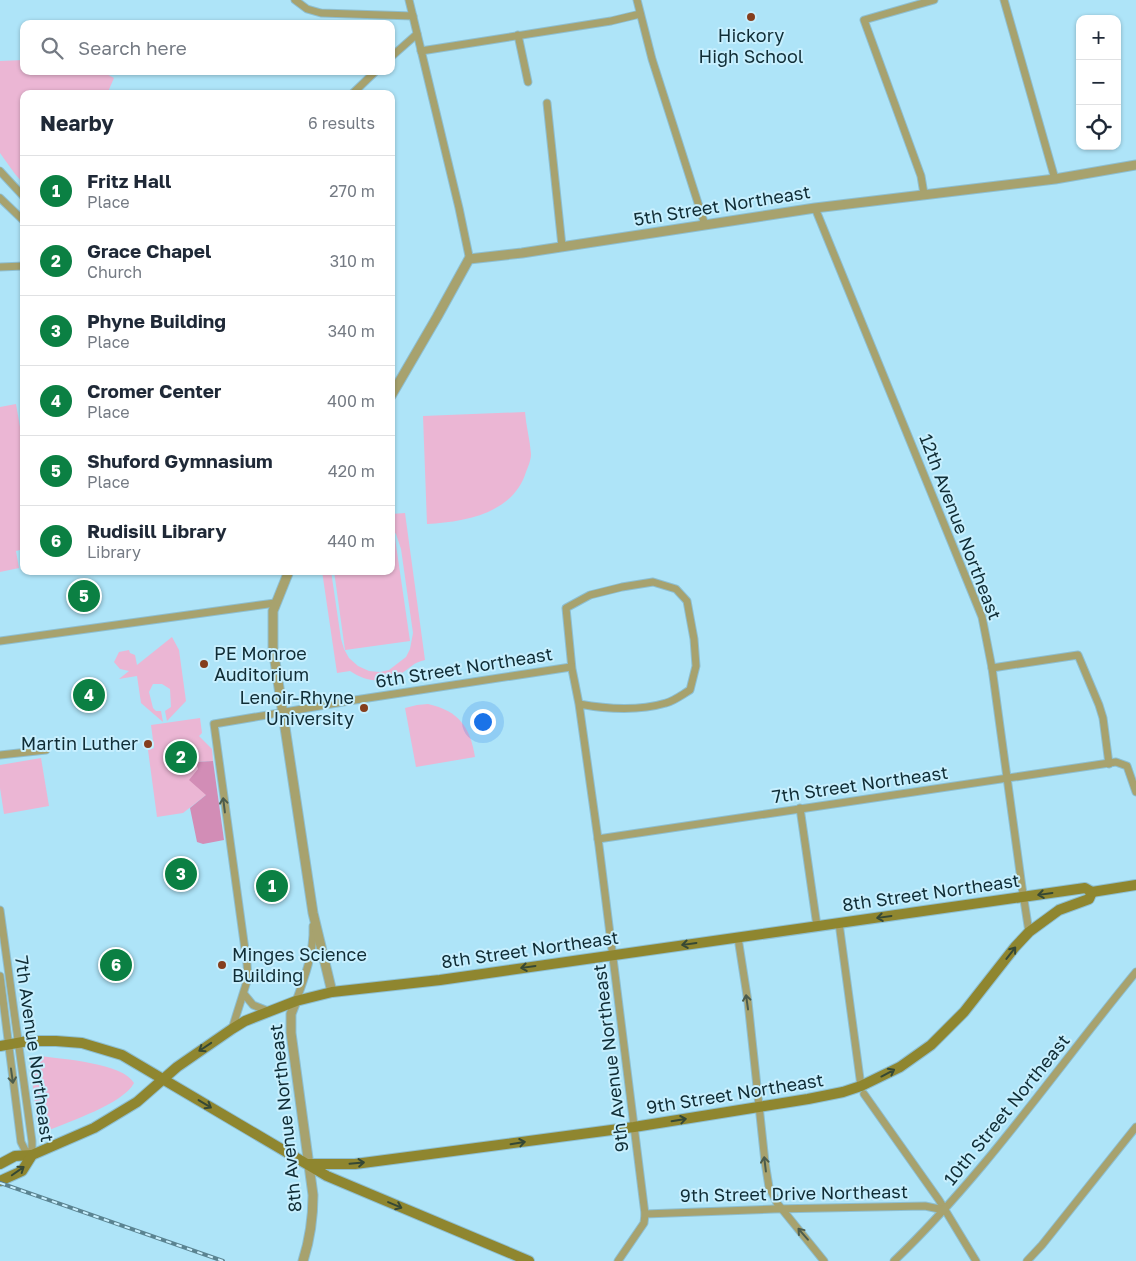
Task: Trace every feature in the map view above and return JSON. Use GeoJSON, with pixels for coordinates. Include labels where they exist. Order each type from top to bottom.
{"type":"FeatureCollection","features":[{"type":"Feature","properties":{"kind":"main road"},"geometry":{"type":"LineString","coordinates":[[1092,892],[1136,885]]}},
{"type":"Feature","properties":{"kind":"main road","name":"8th Street Northeast"},"geometry":{"type":"LineString","coordinates":[[32,1156],[94,1128],[123,1111],[144,1097],[177,1067],[245,1021],[296,1001],[332,992],[440,980],[1085,888],[1092,892]]}},
{"type":"Feature","properties":{"kind":"main road","name":"9th Street Northeast"},"geometry":{"type":"LineString","coordinates":[[308,1164],[355,1164],[634,1127],[863,1090],[900,1067],[939,1039],[964,1012],[1015,947],[1030,932],[1059,910],[1089,899],[1092,892]]}},
{"type":"Feature","properties":{"kind":"main road"},"geometry":{"type":"LineString","coordinates":[[9,1044],[28,1041],[82,1043],[122,1054],[328,1176],[529,1261]]}},
{"type":"Feature","properties":{"kind":"main road"},"geometry":{"type":"LineString","coordinates":[[0,1164],[15,1156],[32,1156]]}},
{"type":"Feature","properties":{"kind":"main road"},"geometry":{"type":"LineString","coordinates":[[0,1181],[22,1171],[32,1156]]}},
{"type":"Feature","properties":{"kind":"street"},"geometry":{"type":"LineString","coordinates":[[295,0],[307,9],[321,13],[413,16]]}},
{"type":"Feature","properties":{"kind":"street"},"geometry":{"type":"LineString","coordinates":[[395,390],[438,317],[469,259],[459,208],[409,0]]}},
{"type":"Feature","properties":{"kind":"street"},"geometry":{"type":"LineString","coordinates":[[637,0],[705,225]]}},
{"type":"Feature","properties":{"kind":"street"},"geometry":{"type":"LineString","coordinates":[[924,194],[921,176],[864,20],[934,0]]}},
{"type":"Feature","properties":{"kind":"street"},"geometry":{"type":"LineString","coordinates":[[1004,0],[1055,178]]}},
{"type":"Feature","properties":{"kind":"street"},"geometry":{"type":"LineString","coordinates":[[421,52],[611,21],[640,14]]}},
{"type":"Feature","properties":{"kind":"street"},"geometry":{"type":"LineString","coordinates":[[395,53],[417,34]]}},
{"type":"Feature","properties":{"kind":"street"},"geometry":{"type":"LineString","coordinates":[[518,35],[528,82]]}},
{"type":"Feature","properties":{"kind":"street"},"geometry":{"type":"LineString","coordinates":[[356,90],[372,75]]}},
{"type":"Feature","properties":{"kind":"street"},"geometry":{"type":"LineString","coordinates":[[547,104],[562,246]]}},
{"type":"Feature","properties":{"kind":"street","name":"5th Street Northeast"},"geometry":{"type":"LineString","coordinates":[[469,259],[815,208],[1055,178],[1136,165]]}},
{"type":"Feature","properties":{"kind":"street"},"geometry":{"type":"LineString","coordinates":[[0,171],[20,193]]}},
{"type":"Feature","properties":{"kind":"street"},"geometry":{"type":"LineString","coordinates":[[0,198],[20,217]]}},
{"type":"Feature","properties":{"kind":"street","name":"12th Avenue Northeast"},"geometry":{"type":"LineString","coordinates":[[815,208],[978,607],[992,668],[1023,897],[1030,932]]}},
{"type":"Feature","properties":{"kind":"street"},"geometry":{"type":"LineString","coordinates":[[0,267],[20,266]]}},
{"type":"Feature","properties":{"kind":"street"},"geometry":{"type":"LineString","coordinates":[[286,575],[275,602],[272,620],[273,648],[313,913],[332,992]]}},
{"type":"Feature","properties":{"kind":"street"},"geometry":{"type":"LineString","coordinates":[[571,667],[566,608],[590,595],[653,582],[676,590],[686,601],[694,639],[696,666],[690,690],[667,703],[643,707],[599,708],[579,704]]}},
{"type":"Feature","properties":{"kind":"street"},"geometry":{"type":"LineString","coordinates":[[0,641],[275,602]]}},
{"type":"Feature","properties":{"kind":"street"},"geometry":{"type":"LineString","coordinates":[[992,668],[1078,655],[1103,718],[1110,764]]}},
{"type":"Feature","properties":{"kind":"street","name":"6th Street Northeast"},"geometry":{"type":"LineString","coordinates":[[244,994],[248,978],[247,964],[230,854],[214,724],[571,667]]}},
{"type":"Feature","properties":{"kind":"street","name":"9th Avenue Northeast"},"geometry":{"type":"LineString","coordinates":[[571,667],[579,704],[598,839],[645,1214]]}},
{"type":"Feature","properties":{"kind":"street"},"geometry":{"type":"LineString","coordinates":[[0,755],[46,750]]}},
{"type":"Feature","properties":{"kind":"street","name":"7th Street Northeast"},"geometry":{"type":"LineString","coordinates":[[598,839],[1116,762],[1127,766],[1136,792]]}},
{"type":"Feature","properties":{"kind":"street"},"geometry":{"type":"LineString","coordinates":[[800,808],[817,926]]}},
{"type":"Feature","properties":{"kind":"street","name":"7th Avenue Northeast"},"geometry":{"type":"LineString","coordinates":[[0,910],[9,1059],[21,1142],[25,1150],[32,1156]]}},
{"type":"Feature","properties":{"kind":"street","name":"8th Avenue Northeast"},"geometry":{"type":"LineString","coordinates":[[303,1261],[313,1213],[312,1188],[291,1033],[291,1014],[311,955],[314,938],[313,913]]}},
{"type":"Feature","properties":{"kind":"street"},"geometry":{"type":"LineString","coordinates":[[839,923],[863,1090],[976,1261]]}},
{"type":"Feature","properties":{"kind":"street"},"geometry":{"type":"LineString","coordinates":[[738,938],[748,1002],[769,1187],[781,1209],[824,1261]]}},
{"type":"Feature","properties":{"kind":"street","name":"10th Street Northeast"},"geometry":{"type":"LineString","coordinates":[[894,1261],[971,1180],[1136,972]]}},
{"type":"Feature","properties":{"kind":"street","name":"7th Avenue Northeast"},"geometry":{"type":"LineString","coordinates":[[0,976],[9,1044],[32,1141],[32,1156]]}},
{"type":"Feature","properties":{"kind":"street"},"geometry":{"type":"LineString","coordinates":[[244,994],[253,1005],[268,1011]]}},
{"type":"Feature","properties":{"kind":"street"},"geometry":{"type":"LineString","coordinates":[[232,1029],[244,994]]}},
{"type":"Feature","properties":{"kind":"street"},"geometry":{"type":"LineString","coordinates":[[1026,1261],[1042,1245],[1136,1127]]}},
{"type":"Feature","properties":{"kind":"street","name":"9th Street Drive Northeast"},"geometry":{"type":"LineString","coordinates":[[645,1214],[925,1206],[944,1210]]}},
{"type":"Feature","properties":{"kind":"street"},"geometry":{"type":"LineString","coordinates":[[618,1261],[644,1223],[645,1214]]}},
{"type":"Feature","properties":{"kind":"shaded area"},"geometry":{"type":"Polygon","coordinates":[[[20,60],[20,75],[108,75],[114,78],[109,90],[20,90],[20,180],[0,153],[0,61],[20,60]]]}},
{"type":"Feature","properties":{"kind":"shaded area"},"geometry":{"type":"Polygon","coordinates":[[[16,404],[20,427],[20,550],[16,551],[19,568],[0,572],[0,407],[16,404]]]}},
{"type":"Feature","properties":{"kind":"shaded area"},"geometry":{"type":"Polygon","coordinates":[[[525,412],[531,454],[520,486],[510,498],[499,506],[471,518],[427,524],[423,416],[525,412]]]}},
{"type":"Feature","properties":{"kind":"shaded area"},"geometry":{"type":"Polygon","coordinates":[[[405,513],[425,660],[389,679],[375,680],[362,678],[350,671],[337,673],[323,575],[332,575],[341,639],[349,658],[358,666],[369,671],[380,672],[389,670],[406,657],[410,649],[413,633],[401,549],[395,533],[395,514],[405,513]]]}},
{"type":"Feature","properties":{"kind":"shaded area"},"geometry":{"type":"Polygon","coordinates":[[[395,538],[410,641],[345,650],[335,575],[395,575],[395,538]]]}},
{"type":"Feature","properties":{"kind":"shaded area"},"geometry":{"type":"Polygon","coordinates":[[[172,637],[179,650],[186,701],[167,721],[165,711],[171,707],[170,689],[162,684],[153,684],[149,692],[153,708],[156,711],[161,711],[163,722],[141,703],[137,676],[119,679],[129,671],[120,669],[114,662],[119,652],[129,650],[130,653],[135,655],[137,665],[172,637]]]}},
{"type":"Feature","properties":{"kind":"shaded area"},"geometry":{"type":"Polygon","coordinates":[[[428,704],[448,711],[461,722],[470,737],[475,757],[416,767],[405,708],[428,704]]]}},
{"type":"Feature","properties":{"kind":"shaded area"},"geometry":{"type":"Polygon","coordinates":[[[200,718],[202,733],[199,736],[212,749],[213,761],[197,762],[206,795],[183,813],[157,817],[148,750],[154,748],[151,725],[200,718]]]}},
{"type":"Feature","properties":{"kind":"shaded area"},"geometry":{"type":"Polygon","coordinates":[[[41,758],[49,806],[4,814],[0,788],[0,765],[41,758]]]}},
{"type":"Feature","properties":{"kind":"shaded area"},"geometry":{"type":"Polygon","coordinates":[[[213,761],[224,840],[203,844],[197,842],[190,808],[206,795],[189,780],[198,769],[196,762],[213,761]]]}},
{"type":"Feature","properties":{"kind":"shaded area"},"geometry":{"type":"Polygon","coordinates":[[[40,1056],[105,1066],[128,1076],[134,1083],[128,1091],[108,1105],[47,1131],[37,1121],[31,1071],[31,1060],[40,1056]]]}},
{"type":"Feature","properties":{"kind":"railway"},"geometry":{"type":"LineString","coordinates":[[0,1183],[223,1261]]}},
{"type":"Feature","properties":{"kind":"place","name":"Hickory High School"},"geometry":{"type":"Point","coordinates":[751,17]}},
{"type":"Feature","properties":{"kind":"place","name":"Shuford Gymnasium"},"geometry":{"type":"Point","coordinates":[84,596]}},
{"type":"Feature","properties":{"kind":"place","name":"PE Monroe Auditorium"},"geometry":{"type":"Point","coordinates":[204,664]}},
{"type":"Feature","properties":{"kind":"place","name":"Cromer Center"},"geometry":{"type":"Point","coordinates":[89,695]}},
{"type":"Feature","properties":{"kind":"place","name":"Lenoir-Rhyne University"},"geometry":{"type":"Point","coordinates":[364,708]}},
{"type":"Feature","properties":{"kind":"place","name":"Martin Luther"},"geometry":{"type":"Point","coordinates":[148,744]}},
{"type":"Feature","properties":{"kind":"place","name":"Grace Chapel"},"geometry":{"type":"Point","coordinates":[181,757]}},
{"type":"Feature","properties":{"kind":"place","name":"Phyne Building"},"geometry":{"type":"Point","coordinates":[181,874]}},
{"type":"Feature","properties":{"kind":"place","name":"Fritz Hall"},"geometry":{"type":"Point","coordinates":[272,886]}},
{"type":"Feature","properties":{"kind":"place","name":"Rudisill Library"},"geometry":{"type":"Point","coordinates":[116,965]}},
{"type":"Feature","properties":{"kind":"place","name":"Minges Science Building"},"geometry":{"type":"Point","coordinates":[222,965]}}]}
